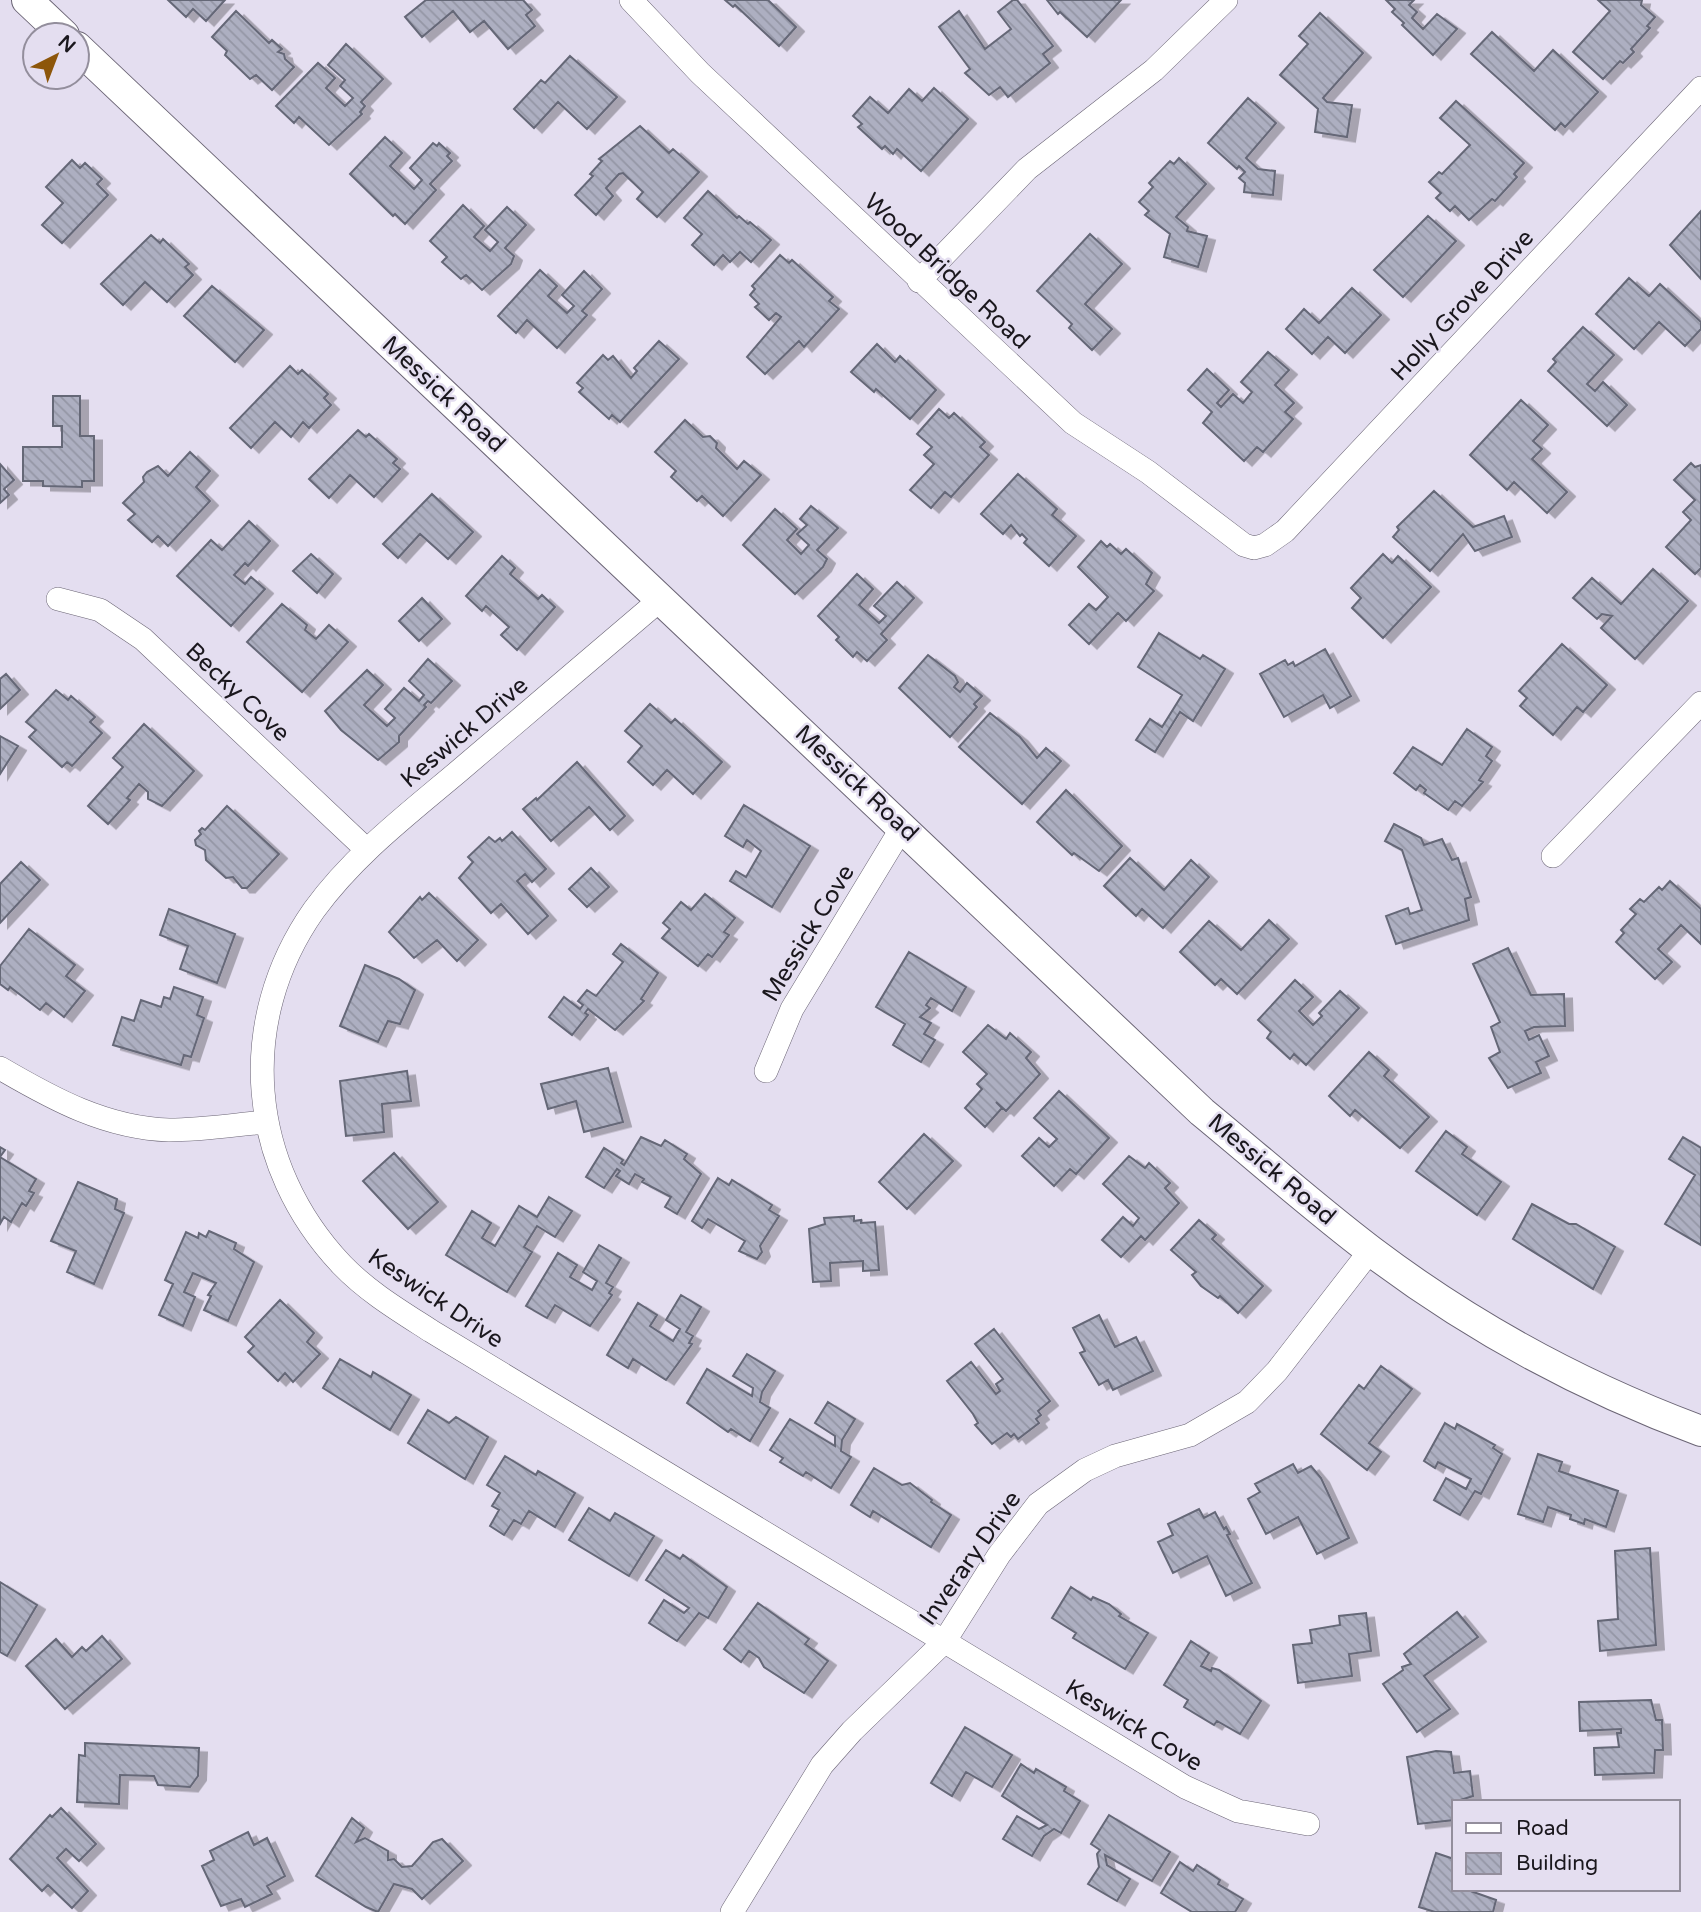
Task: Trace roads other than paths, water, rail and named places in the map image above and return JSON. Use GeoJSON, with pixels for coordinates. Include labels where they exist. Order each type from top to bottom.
{"type":"FeatureCollection","features":[{"type":"Feature","properties":{"kind":"street"},"geometry":{"type":"LineString","coordinates":[[27,0],[50,21]]}},
{"type":"Feature","properties":{"kind":"street","name":"Wood Bridge Road"},"geometry":{"type":"LineString","coordinates":[[631,0],[700,73],[1073,423],[1179,495],[1233,539],[1254,548]]}},
{"type":"Feature","properties":{"kind":"street"},"geometry":{"type":"LineString","coordinates":[[919,281],[1027,169],[1154,70],[1226,0]]}},
{"type":"Feature","properties":{"kind":"street","name":"Messick Road"},"geometry":{"type":"LineString","coordinates":[[91,60],[903,826],[1202,1112],[1370,1251],[1459,1312],[1550,1366],[1611,1396],[1701,1431]]}},
{"type":"Feature","properties":{"kind":"street","name":"Holly Grove Drive"},"geometry":{"type":"LineString","coordinates":[[1254,548],[1265,545],[1285,531],[1701,88]]}},
{"type":"Feature","properties":{"kind":"street","name":"Becky Cove"},"geometry":{"type":"LineString","coordinates":[[58,599],[100,610],[144,639],[367,850]]}},
{"type":"Feature","properties":{"kind":"street","name":"Keswick Drive"},"geometry":{"type":"LineString","coordinates":[[661,599],[367,850],[314,911],[284,965],[264,1033],[261,1068],[265,1122],[283,1178],[299,1207],[342,1265],[366,1288],[431,1331],[944,1642]]}},
{"type":"Feature","properties":{"kind":"street"},"geometry":{"type":"LineString","coordinates":[[1553,856],[1701,703]]}},
{"type":"Feature","properties":{"kind":"street","name":"Messick Cove"},"geometry":{"type":"LineString","coordinates":[[766,1070],[792,1009],[903,826]]}},
{"type":"Feature","properties":{"kind":"street"},"geometry":{"type":"LineString","coordinates":[[0,1068],[51,1097],[112,1122],[170,1130],[265,1122]]}},
{"type":"Feature","properties":{"kind":"street","name":"Inverary Drive"},"geometry":{"type":"LineString","coordinates":[[732,1912],[809,1786],[836,1748],[944,1642],[999,1555],[1038,1504],[1085,1470],[1115,1456],[1190,1435],[1247,1402],[1277,1371],[1370,1251]]}},
{"type":"Feature","properties":{"kind":"street","name":"Keswick Cove"},"geometry":{"type":"LineString","coordinates":[[944,1642],[1212,1802],[1238,1811],[1308,1824]]}}]}
